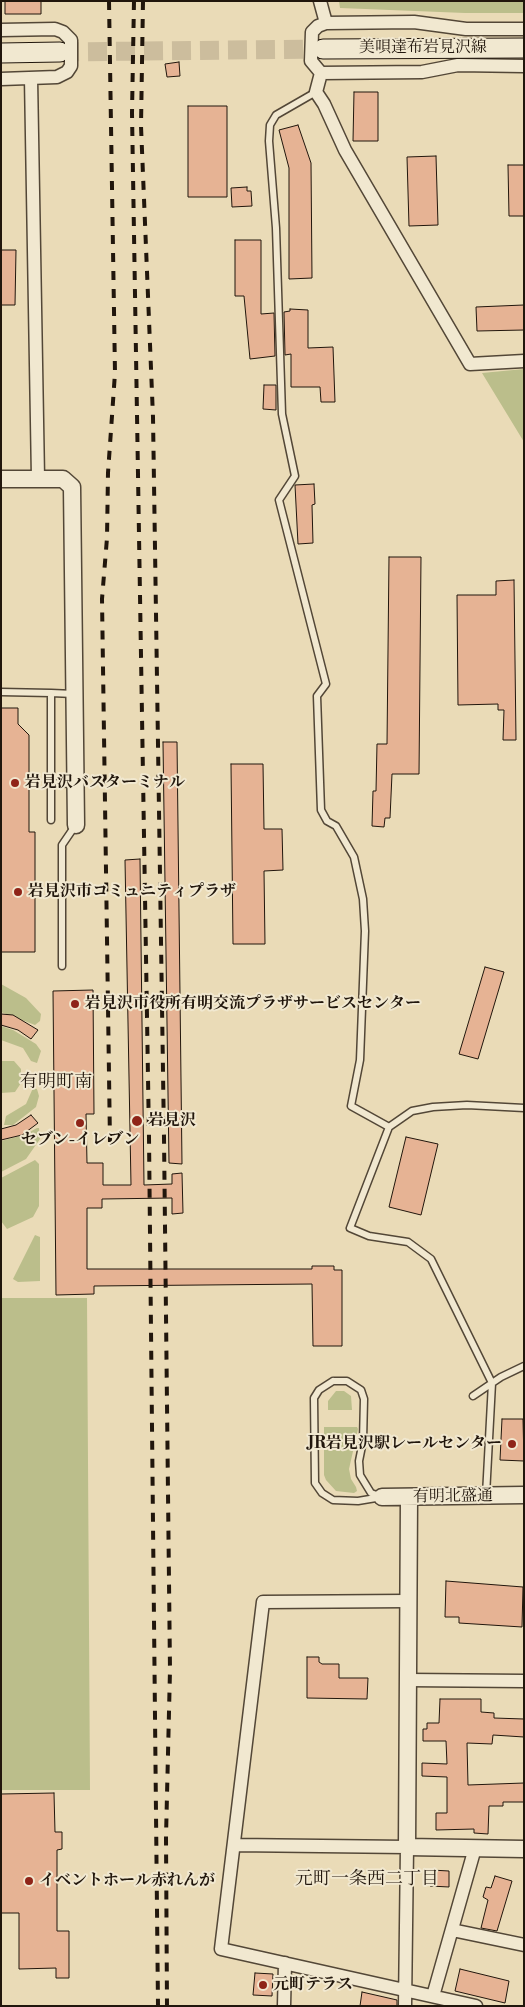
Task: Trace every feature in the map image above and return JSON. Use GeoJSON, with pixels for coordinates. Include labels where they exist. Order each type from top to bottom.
{"type":"FeatureCollection","features":[{"type":"Feature","properties":{"kind":"main road","name":"美唄達布岩見沢線"},"geometry":{"type":"LineString","coordinates":[[323,49],[524,48]]}},
{"type":"Feature","properties":{"kind":"main road"},"geometry":{"type":"LineString","coordinates":[[1,54],[60,52]]}},
{"type":"Feature","properties":{"kind":"street"},"geometry":{"type":"LineString","coordinates":[[320,1],[326,23]]}},
{"type":"Feature","properties":{"kind":"street"},"geometry":{"type":"LineString","coordinates":[[524,29],[466,29],[414,22],[326,23],[318,26],[312,32],[311,41],[311,61],[321,73],[422,72],[458,65],[524,66]]}},
{"type":"Feature","properties":{"kind":"street"},"geometry":{"type":"LineString","coordinates":[[1,30],[55,29],[63,32],[71,40],[71,66],[67,72],[57,77],[1,79]]}},
{"type":"Feature","properties":{"kind":"street"},"geometry":{"type":"LineString","coordinates":[[321,73],[316,92],[324,104],[345,150],[470,364],[524,361]]}},
{"type":"Feature","properties":{"kind":"street"},"geometry":{"type":"LineString","coordinates":[[31,78],[38,478]]}},
{"type":"Feature","properties":{"kind":"street"},"geometry":{"type":"LineString","coordinates":[[1,479],[63,479],[72,487],[76,825]]}},
{"type":"Feature","properties":{"kind":"street","name":"有明北盛通"},"geometry":{"type":"LineString","coordinates":[[382,1497],[524,1495]]}},
{"type":"Feature","properties":{"kind":"street"},"geometry":{"type":"LineString","coordinates":[[405,2006],[407,1847],[406,1680],[409,1498]]}},
{"type":"Feature","properties":{"kind":"street"},"geometry":{"type":"LineString","coordinates":[[407,1601],[264,1602],[221,1949],[476,2006]]}},
{"type":"Feature","properties":{"kind":"street"},"geometry":{"type":"LineString","coordinates":[[406,1680],[524,1681]]}},
{"type":"Feature","properties":{"kind":"street"},"geometry":{"type":"LineString","coordinates":[[235,1845],[524,1848]]}},
{"type":"Feature","properties":{"kind":"street"},"geometry":{"type":"LineString","coordinates":[[433,1996],[475,1848]]}},
{"type":"Feature","properties":{"kind":"street"},"geometry":{"type":"LineString","coordinates":[[452,1930],[524,1945]]}},
{"type":"Feature","properties":{"kind":"street"},"geometry":{"type":"LineString","coordinates":[[284,2006],[285,1963]]}},
{"type":"Feature","properties":{"kind":"lane"},"geometry":{"type":"LineString","coordinates":[[316,92],[276,115],[270,125],[269,141],[276,228],[282,414],[294,476],[280,500],[326,684],[317,696],[321,810],[327,821],[336,826],[354,857],[363,899],[365,930],[360,1060],[351,1106],[389,1127]]}},
{"type":"Feature","properties":{"kind":"lane"},"geometry":{"type":"LineString","coordinates":[[1,692],[74,694]]}},
{"type":"Feature","properties":{"kind":"lane"},"geometry":{"type":"LineString","coordinates":[[51,693],[51,820]]}},
{"type":"Feature","properties":{"kind":"lane"},"geometry":{"type":"LineString","coordinates":[[52,783],[75,784]]}},
{"type":"Feature","properties":{"kind":"lane"},"geometry":{"type":"LineString","coordinates":[[62,966],[62,845],[76,825]]}},
{"type":"Feature","properties":{"kind":"lane"},"geometry":{"type":"LineString","coordinates":[[486,1496],[492,1383],[431,1259],[408,1242],[369,1236],[350,1228],[389,1127],[412,1111],[433,1107],[467,1105],[524,1108]]}},
{"type":"Feature","properties":{"kind":"lane"},"geometry":{"type":"LineString","coordinates":[[473,1396],[492,1383],[524,1366]]}},
{"type":"Feature","properties":{"kind":"lane"},"geometry":{"type":"LineString","coordinates":[[333,1381],[347,1381],[361,1390],[364,1399],[363,1441],[358,1461],[360,1475],[371,1493],[382,1497],[358,1501],[333,1500],[322,1493],[315,1483],[314,1398],[326,1384],[333,1381]]}},
{"type":"Feature","properties":{"kind":"green space"},"geometry":{"type":"Polygon","coordinates":[[[339,1],[524,1],[524,13],[465,13],[340,8],[339,1]]]}},
{"type":"Feature","properties":{"kind":"green space"},"geometry":{"type":"Polygon","coordinates":[[[524,369],[524,442],[482,373],[524,369]]]}},
{"type":"Feature","properties":{"kind":"green space"},"geometry":{"type":"Polygon","coordinates":[[[1,984],[26,998],[41,1014],[40,1021],[35,1025],[1,1012],[1,984]]]}},
{"type":"Feature","properties":{"kind":"green space"},"geometry":{"type":"Polygon","coordinates":[[[1,1026],[13,1030],[36,1044],[41,1051],[37,1063],[31,1061],[23,1048],[1,1040],[1,1026]]]}},
{"type":"Feature","properties":{"kind":"green space"},"geometry":{"type":"Polygon","coordinates":[[[1,1061],[14,1061],[21,1069],[21,1083],[15,1092],[1,1093],[1,1061]]]}},
{"type":"Feature","properties":{"kind":"green space"},"geometry":{"type":"Polygon","coordinates":[[[33,1088],[37,1089],[39,1096],[36,1107],[13,1125],[4,1125],[6,1116],[26,1104],[33,1088]]]}},
{"type":"Feature","properties":{"kind":"green space"},"geometry":{"type":"Polygon","coordinates":[[[39,1128],[40,1139],[26,1159],[1,1172],[1,1141],[24,1135],[39,1128]]]}},
{"type":"Feature","properties":{"kind":"green space"},"geometry":{"type":"Polygon","coordinates":[[[35,1160],[39,1164],[39,1206],[33,1217],[7,1229],[1,1221],[1,1178],[35,1160]]]}},
{"type":"Feature","properties":{"kind":"green space"},"geometry":{"type":"Polygon","coordinates":[[[35,1235],[40,1237],[40,1281],[18,1282],[13,1279],[35,1235]]]}},
{"type":"Feature","properties":{"kind":"green space"},"geometry":{"type":"Polygon","coordinates":[[[1,1298],[87,1298],[90,1790],[1,1790],[1,1298]]]}},
{"type":"Feature","properties":{"kind":"green space"},"geometry":{"type":"Polygon","coordinates":[[[336,1391],[344,1391],[351,1396],[352,1410],[328,1410],[328,1401],[336,1391]]]}},
{"type":"Feature","properties":{"kind":"green space"},"geometry":{"type":"Polygon","coordinates":[[[324,1427],[357,1427],[358,1429],[349,1469],[351,1479],[357,1491],[354,1493],[336,1491],[326,1480],[324,1475],[324,1427]]]}},
{"type":"Feature","properties":{"kind":"building"},"geometry":{"type":"Polygon","coordinates":[[[5,1],[41,1],[41,14],[5,14],[5,1]]]}},
{"type":"Feature","properties":{"kind":"building"},"geometry":{"type":"Polygon","coordinates":[[[179,62],[180,76],[167,77],[165,64],[179,62]]]}},
{"type":"Feature","properties":{"kind":"building"},"geometry":{"type":"Polygon","coordinates":[[[354,92],[378,92],[378,141],[353,141],[354,92]]]}},
{"type":"Feature","properties":{"kind":"building"},"geometry":{"type":"Polygon","coordinates":[[[188,106],[227,106],[227,197],[188,197],[188,106]]]}},
{"type":"Feature","properties":{"kind":"building"},"geometry":{"type":"Polygon","coordinates":[[[298,125],[311,163],[312,278],[289,279],[289,168],[279,130],[298,125]]]}},
{"type":"Feature","properties":{"kind":"building"},"geometry":{"type":"Polygon","coordinates":[[[436,156],[438,225],[409,226],[407,157],[436,156]]]}},
{"type":"Feature","properties":{"kind":"building"},"geometry":{"type":"Polygon","coordinates":[[[508,165],[524,165],[524,216],[509,216],[508,165]]]}},
{"type":"Feature","properties":{"kind":"building"},"geometry":{"type":"Polygon","coordinates":[[[247,187],[247,191],[251,191],[252,206],[232,207],[231,188],[247,187]]]}},
{"type":"Feature","properties":{"kind":"building"},"geometry":{"type":"Polygon","coordinates":[[[235,240],[261,240],[261,314],[274,313],[275,356],[250,359],[244,296],[235,296],[235,240]]]}},
{"type":"Feature","properties":{"kind":"building"},"geometry":{"type":"Polygon","coordinates":[[[1,250],[16,250],[15,305],[1,305],[1,250]]]}},
{"type":"Feature","properties":{"kind":"building"},"geometry":{"type":"Polygon","coordinates":[[[524,305],[524,330],[477,331],[476,307],[524,305]]]}},
{"type":"Feature","properties":{"kind":"building"},"geometry":{"type":"Polygon","coordinates":[[[290,309],[308,310],[308,348],[333,347],[335,402],[321,402],[320,387],[291,387],[291,354],[285,355],[284,312],[290,311],[290,309]]]}},
{"type":"Feature","properties":{"kind":"building"},"geometry":{"type":"Polygon","coordinates":[[[264,385],[276,385],[276,410],[263,409],[264,385]]]}},
{"type":"Feature","properties":{"kind":"building"},"geometry":{"type":"Polygon","coordinates":[[[314,484],[315,504],[312,505],[313,543],[298,544],[295,485],[314,484]]]}},
{"type":"Feature","properties":{"kind":"building"},"geometry":{"type":"Polygon","coordinates":[[[389,557],[421,557],[419,774],[392,774],[390,818],[385,818],[384,827],[372,826],[373,791],[376,791],[377,744],[387,744],[389,557]]]}},
{"type":"Feature","properties":{"kind":"building"},"geometry":{"type":"Polygon","coordinates":[[[514,580],[516,740],[503,740],[504,710],[498,710],[498,704],[458,705],[457,595],[496,595],[496,581],[514,580]]]}},
{"type":"Feature","properties":{"kind":"building"},"geometry":{"type":"Polygon","coordinates":[[[1,708],[18,708],[18,724],[29,735],[29,832],[35,832],[35,952],[1,952],[1,708]]]}},
{"type":"Feature","properties":{"kind":"building"},"geometry":{"type":"Polygon","coordinates":[[[163,742],[177,742],[182,1164],[169,1163],[163,742]]]}},
{"type":"Feature","properties":{"kind":"building"},"geometry":{"type":"Polygon","coordinates":[[[231,764],[263,764],[264,829],[282,829],[283,870],[264,871],[265,944],[233,944],[231,764]]]}},
{"type":"Feature","properties":{"kind":"building"},"geometry":{"type":"Polygon","coordinates":[[[140,859],[144,1185],[172,1184],[172,1174],[182,1173],[183,1213],[172,1214],[172,1198],[102,1199],[102,1208],[87,1208],[87,1269],[312,1269],[312,1266],[334,1266],[334,1270],[342,1270],[342,1346],[313,1346],[312,1284],[94,1286],[94,1294],[56,1295],[53,991],[93,990],[94,1114],[86,1114],[87,1163],[103,1163],[103,1185],[131,1185],[125,860],[140,859]]]}},
{"type":"Feature","properties":{"kind":"building"},"geometry":{"type":"Polygon","coordinates":[[[485,967],[504,972],[478,1059],[459,1054],[485,967]]]}},
{"type":"Feature","properties":{"kind":"building"},"geometry":{"type":"Polygon","coordinates":[[[1,1014],[13,1015],[38,1030],[31,1039],[18,1030],[1,1025],[1,1014]]]}},
{"type":"Feature","properties":{"kind":"building"},"geometry":{"type":"Polygon","coordinates":[[[31,1115],[38,1123],[22,1135],[1,1140],[1,1129],[16,1125],[31,1115]]]}},
{"type":"Feature","properties":{"kind":"building"},"geometry":{"type":"Polygon","coordinates":[[[406,1137],[438,1144],[421,1215],[389,1207],[406,1137]]]}},
{"type":"Feature","properties":{"kind":"building","name":"JR岩見沢駅レールセンター"},"geometry":{"type":"Polygon","coordinates":[[[502,1419],[523,1419],[524,1461],[500,1460],[502,1419]]]}},
{"type":"Feature","properties":{"kind":"building"},"geometry":{"type":"Polygon","coordinates":[[[446,1581],[523,1587],[522,1627],[459,1623],[459,1617],[445,1617],[446,1581]]]}},
{"type":"Feature","properties":{"kind":"building"},"geometry":{"type":"Polygon","coordinates":[[[307,1657],[319,1657],[319,1662],[322,1664],[339,1664],[339,1678],[368,1678],[367,1699],[307,1698],[307,1657]]]}},
{"type":"Feature","properties":{"kind":"building"},"geometry":{"type":"Polygon","coordinates":[[[440,1699],[481,1699],[481,1712],[494,1713],[494,1718],[524,1719],[524,1737],[493,1735],[492,1744],[467,1743],[468,1785],[524,1783],[524,1802],[503,1802],[503,1806],[489,1806],[488,1834],[474,1833],[474,1829],[436,1830],[436,1813],[447,1813],[447,1777],[422,1776],[422,1763],[447,1764],[446,1741],[423,1741],[423,1729],[427,1729],[427,1723],[439,1723],[440,1699]]]}},
{"type":"Feature","properties":{"kind":"building","name":"イベントホール赤れんが"},"geometry":{"type":"Polygon","coordinates":[[[54,1793],[55,1832],[62,1832],[62,1849],[57,1850],[57,1931],[69,1931],[69,1978],[56,1978],[56,1968],[19,1969],[19,1913],[1,1913],[1,1794],[54,1793]]]}},
{"type":"Feature","properties":{"kind":"building"},"geometry":{"type":"Polygon","coordinates":[[[431,1870],[449,1871],[449,1887],[430,1886],[431,1870]]]}},
{"type":"Feature","properties":{"kind":"building"},"geometry":{"type":"Polygon","coordinates":[[[495,1876],[512,1881],[497,1931],[481,1928],[488,1900],[483,1897],[486,1887],[491,1888],[495,1876]]]}},
{"type":"Feature","properties":{"kind":"building"},"geometry":{"type":"Polygon","coordinates":[[[460,1969],[509,1981],[505,2003],[455,1991],[460,1969]]]}},
{"type":"Feature","properties":{"kind":"building","name":"元町テラス"},"geometry":{"type":"Polygon","coordinates":[[[255,1973],[273,1974],[272,1996],[253,1995],[255,1973]]]}},
{"type":"Feature","properties":{"kind":"building"},"geometry":{"type":"Polygon","coordinates":[[[362,1992],[397,2000],[397,2006],[360,2006],[362,1992]]]}},
{"type":"Feature","properties":{"kind":"tunnel"},"geometry":{"type":"LineString","coordinates":[[60,52],[323,49]]}},
{"type":"Feature","properties":{"kind":"railway"},"geometry":{"type":"LineString","coordinates":[[109,1],[115,373],[102,599],[110,1142]]}},
{"type":"Feature","properties":{"kind":"railway"},"geometry":{"type":"LineString","coordinates":[[134,1],[132,113],[149,1137],[158,2006]]}},
{"type":"Feature","properties":{"kind":"railway"},"geometry":{"type":"LineString","coordinates":[[143,1],[141,126],[153,417],[164,1137],[170,1670],[166,1837],[167,2006]]}},
{"type":"Feature","properties":{"kind":"place","name":"岩見沢バスターミナル"},"geometry":{"type":"Point","coordinates":[15,783]}},
{"type":"Feature","properties":{"kind":"place","name":"岩見沢市コミュニティプラザ"},"geometry":{"type":"Point","coordinates":[18,892]}},
{"type":"Feature","properties":{"kind":"place","name":"岩見沢市役所有明交流プラザサービスセンター"},"geometry":{"type":"Point","coordinates":[75,1004]}},
{"type":"Feature","properties":{"kind":"place","name":"岩見沢"},"geometry":{"type":"Point","coordinates":[137,1121]}},
{"type":"Feature","properties":{"kind":"place","name":"セブン-イレブン"},"geometry":{"type":"Point","coordinates":[80,1123]}},
{"type":"Feature","properties":{"kind":"place","name":"JR岩見沢駅レールセンター"},"geometry":{"type":"Point","coordinates":[512,1444]}},
{"type":"Feature","properties":{"kind":"place","name":"イベントホール赤れんが"},"geometry":{"type":"Point","coordinates":[29,1881]}},
{"type":"Feature","properties":{"kind":"place","name":"元町テラス"},"geometry":{"type":"Point","coordinates":[263,1985]}},
{"type":"Feature","properties":{"kind":"district","name":"有明町南"},"geometry":{"type":"Point","coordinates":[56,1083]}},
{"type":"Feature","properties":{"kind":"district","name":"元町一条西二丁目"},"geometry":{"type":"Point","coordinates":[367,1880]}}]}
